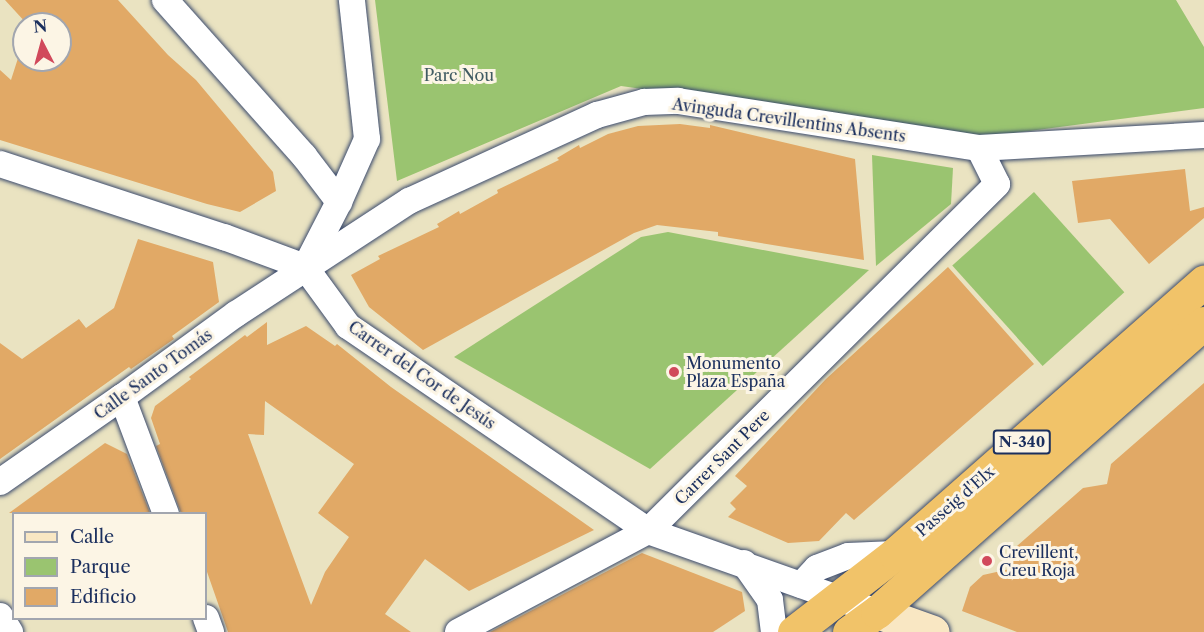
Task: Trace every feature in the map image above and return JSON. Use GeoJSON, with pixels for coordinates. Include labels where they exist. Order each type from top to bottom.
{"type":"FeatureCollection","features":[{"type":"Feature","properties":{"kind":"highway","name":"Passeig d'Elx"},"geometry":{"type":"LineString","coordinates":[[839,599],[894,554],[1204,282]]}},
{"type":"Feature","properties":{"kind":"highway","name":"Passeig d'Elx"},"geometry":{"type":"LineString","coordinates":[[877,612],[1204,323]]}},
{"type":"Feature","properties":{"kind":"highway","name":"N-340"},"geometry":{"type":"LineString","coordinates":[[794,632],[839,599]]}},
{"type":"Feature","properties":{"kind":"highway","name":"N-340"},"geometry":{"type":"LineString","coordinates":[[849,632],[877,612]]}},
{"type":"Feature","properties":{"kind":"street"},"geometry":{"type":"LineString","coordinates":[[165,0],[304,156],[339,202]]}},
{"type":"Feature","properties":{"kind":"street"},"geometry":{"type":"LineString","coordinates":[[0,164],[224,237],[305,267],[339,202],[368,139],[352,0]]}},
{"type":"Feature","properties":{"kind":"street","name":"Avinguda Crevillentins Absents"},"geometry":{"type":"LineString","coordinates":[[305,267],[409,201],[597,115],[644,102],[678,101],[979,148],[1204,135]]}},
{"type":"Feature","properties":{"kind":"street","name":"Carrer Sant Pere"},"geometry":{"type":"LineString","coordinates":[[458,632],[648,531],[997,184],[979,148]]}},
{"type":"Feature","properties":{"kind":"street","name":"Calle Santo Tomás"},"geometry":{"type":"LineString","coordinates":[[0,482],[305,267]]}},
{"type":"Feature","properties":{"kind":"street","name":"Carrer del Cor de Jesús"},"geometry":{"type":"LineString","coordinates":[[305,267],[348,326],[648,531],[744,563],[877,612]]}},
{"type":"Feature","properties":{"kind":"street"},"geometry":{"type":"LineString","coordinates":[[122,397],[166,512]]}},
{"type":"Feature","properties":{"kind":"street"},"geometry":{"type":"LineString","coordinates":[[801,585],[817,568],[848,556],[894,554]]}},
{"type":"Feature","properties":{"kind":"street"},"geometry":{"type":"LineString","coordinates":[[744,563],[770,600],[774,632]]}},
{"type":"Feature","properties":{"kind":"street"},"geometry":{"type":"LineString","coordinates":[[877,612],[933,632]]}},
{"type":"Feature","properties":{"kind":"street"},"geometry":{"type":"LineString","coordinates":[[0,616],[10,632]]}},
{"type":"Feature","properties":{"kind":"green space","name":"Parc Nou"},"geometry":{"type":"Polygon","coordinates":[[[375,0],[1176,0],[1204,47],[1204,108],[984,137],[621,86],[397,181],[375,0]]]}},
{"type":"Feature","properties":{"kind":"green space"},"geometry":{"type":"Polygon","coordinates":[[[872,155],[953,168],[951,204],[876,266],[872,155]]]}},
{"type":"Feature","properties":{"kind":"green space"},"geometry":{"type":"Polygon","coordinates":[[[1034,192],[1124,292],[1043,366],[952,266],[1034,192]]]}},
{"type":"Feature","properties":{"kind":"green space"},"geometry":{"type":"Polygon","coordinates":[[[668,232],[869,270],[650,469],[454,357],[641,237],[668,232]]]}},
{"type":"Feature","properties":{"kind":"building"},"geometry":{"type":"Polygon","coordinates":[[[5,0],[118,0],[168,55],[196,80],[273,172],[276,191],[240,212],[207,204],[0,140],[0,70],[11,80],[14,72],[72,72],[72,12],[16,12],[5,0]]]}},
{"type":"Feature","properties":{"kind":"building"},"geometry":{"type":"Polygon","coordinates":[[[680,124],[710,128],[710,125],[855,159],[864,260],[718,236],[718,232],[657,225],[634,233],[423,350],[369,307],[351,275],[380,259],[378,256],[439,227],[437,224],[459,211],[460,214],[498,193],[497,190],[559,160],[557,158],[579,145],[580,148],[608,134],[638,126],[680,124]]]}},
{"type":"Feature","properties":{"kind":"building"},"geometry":{"type":"Polygon","coordinates":[[[1185,169],[1190,211],[1204,207],[1204,218],[1149,264],[1110,219],[1078,223],[1072,181],[1185,169]]]}},
{"type":"Feature","properties":{"kind":"building"},"geometry":{"type":"Polygon","coordinates":[[[138,239],[213,262],[219,302],[172,336],[174,339],[131,369],[129,367],[0,459],[0,343],[22,359],[79,319],[86,328],[114,308],[138,239]]]}},
{"type":"Feature","properties":{"kind":"building"},"geometry":{"type":"Polygon","coordinates":[[[948,267],[1034,364],[854,520],[846,513],[819,541],[788,543],[728,517],[736,509],[730,503],[747,486],[735,476],[826,379],[948,267]]]}},
{"type":"Feature","properties":{"kind":"building"},"geometry":{"type":"Polygon","coordinates":[[[267,322],[267,345],[306,326],[335,346],[337,344],[391,387],[594,530],[469,591],[425,559],[385,614],[411,632],[228,632],[207,572],[207,512],[181,512],[156,446],[160,444],[151,418],[155,406],[245,335],[247,337],[267,322]],[[265,401],[264,435],[248,434],[311,605],[325,572],[349,537],[318,513],[354,464],[265,401]]]}},
{"type":"Feature","properties":{"kind":"building"},"geometry":{"type":"Polygon","coordinates":[[[1204,383],[1204,632],[1017,632],[962,611],[970,587],[983,575],[1010,569],[1011,556],[1017,546],[1083,488],[1107,484],[1111,464],[1204,383]]]}},
{"type":"Feature","properties":{"kind":"building"},"geometry":{"type":"Polygon","coordinates":[[[105,443],[127,454],[150,512],[12,512],[9,513],[105,443]]]}},
{"type":"Feature","properties":{"kind":"building"},"geometry":{"type":"Polygon","coordinates":[[[642,553],[742,592],[745,611],[713,632],[490,632],[642,553]]]}},
{"type":"Feature","properties":{"kind":"place","name":"Monumento Plaza España"},"geometry":{"type":"Point","coordinates":[674,372]}},
{"type":"Feature","properties":{"kind":"place","name":"Crevillent, Creu Roja"},"geometry":{"type":"Point","coordinates":[987,561]}}]}
